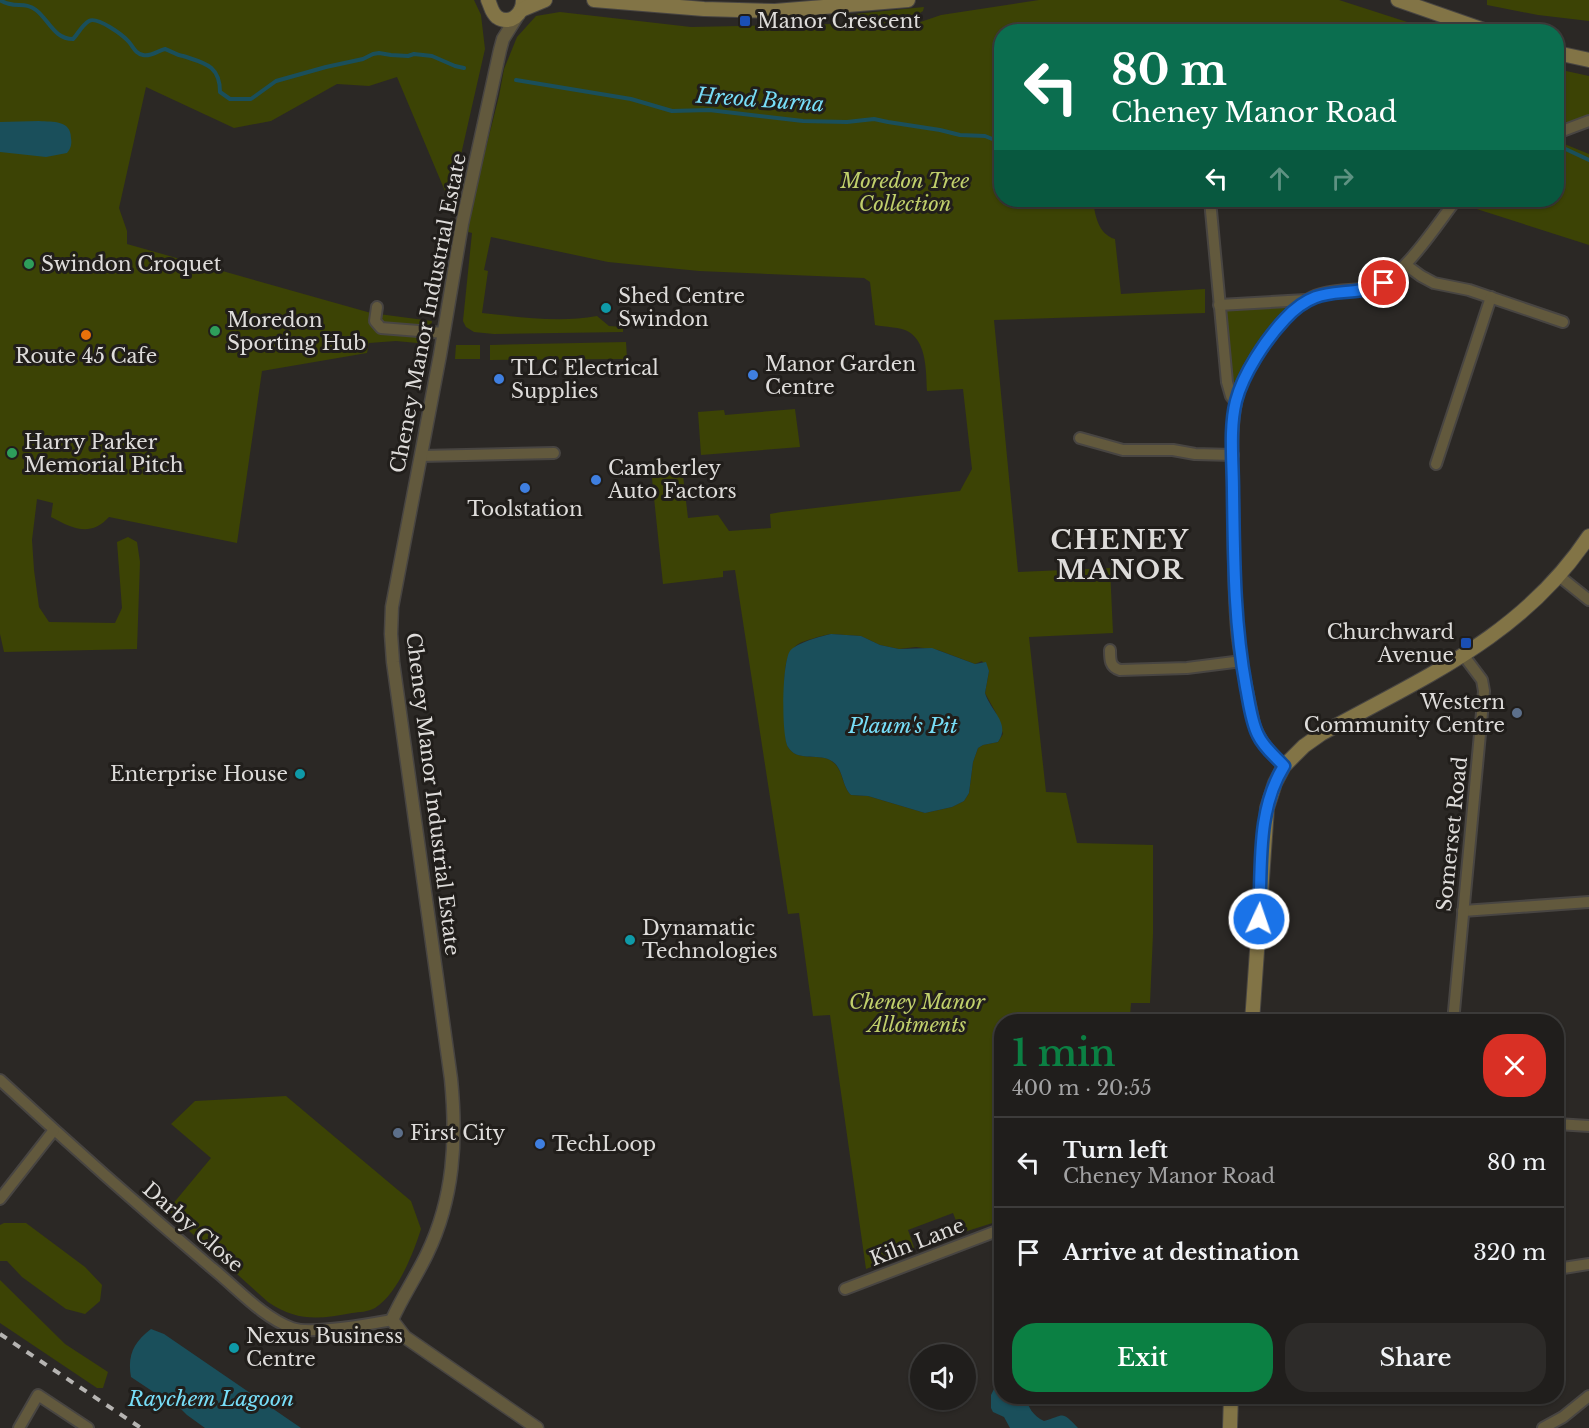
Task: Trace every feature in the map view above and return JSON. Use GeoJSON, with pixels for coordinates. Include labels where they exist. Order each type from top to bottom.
{"type":"FeatureCollection","features":[{"type":"Feature","properties":{"kind":"main road"},"geometry":{"type":"LineString","coordinates":[[490,4],[503,20],[514,18],[521,8],[545,0]]}},
{"type":"Feature","properties":{"kind":"main road"},"geometry":{"type":"LineString","coordinates":[[594,0],[655,6],[763,11],[908,0]]}},
{"type":"Feature","properties":{"kind":"main road"},"geometry":{"type":"LineString","coordinates":[[1398,0],[1467,24]]}},
{"type":"Feature","properties":{"kind":"main road"},"geometry":{"type":"LineString","coordinates":[[1564,55],[1589,60]]}},
{"type":"Feature","properties":{"kind":"main road"},"geometry":{"type":"LineString","coordinates":[[1253,1014],[1265,818],[1272,791],[1284,766],[1304,746],[1321,734],[1464,656],[1504,628],[1559,576],[1589,536]]}},
{"type":"Feature","properties":{"kind":"main road"},"geometry":{"type":"LineString","coordinates":[[1230,1428],[1231,1404]]}},
{"type":"Feature","properties":{"kind":"street","name":"Cheney Manor Industrial Estate"},"geometry":{"type":"LineString","coordinates":[[490,4],[500,50]]}},
{"type":"Feature","properties":{"kind":"street","name":"Cheney Manor Industrial Estate"},"geometry":{"type":"LineString","coordinates":[[392,1320],[440,1223],[448,1194],[454,1146],[451,1079],[395,674],[391,634],[394,596],[444,333],[462,224],[503,39],[521,8]]}},
{"type":"Feature","properties":{"kind":"street"},"geometry":{"type":"LineString","coordinates":[[1564,130],[1589,121]]}},
{"type":"Feature","properties":{"kind":"street"},"geometry":{"type":"LineString","coordinates":[[1211,207],[1227,382],[1231,396],[1236,402]]}},
{"type":"Feature","properties":{"kind":"street"},"geometry":{"type":"LineString","coordinates":[[1219,305],[1307,300],[1325,293],[1376,286],[1390,279],[1406,265],[1451,207]]}},
{"type":"Feature","properties":{"kind":"street"},"geometry":{"type":"LineString","coordinates":[[1406,265],[1434,283],[1491,297],[1563,322]]}},
{"type":"Feature","properties":{"kind":"street"},"geometry":{"type":"LineString","coordinates":[[1436,464],[1491,297]]}},
{"type":"Feature","properties":{"kind":"street"},"geometry":{"type":"LineString","coordinates":[[1284,766],[1264,745],[1258,735],[1242,661],[1235,601],[1233,455],[1236,402],[1244,380],[1283,321],[1307,300]]}},
{"type":"Feature","properties":{"kind":"street"},"geometry":{"type":"LineString","coordinates":[[377,307],[375,321],[381,328],[444,333]]}},
{"type":"Feature","properties":{"kind":"street"},"geometry":{"type":"LineString","coordinates":[[1080,438],[1123,450],[1173,450],[1194,454],[1233,455]]}},
{"type":"Feature","properties":{"kind":"street"},"geometry":{"type":"LineString","coordinates":[[421,456],[554,453]]}},
{"type":"Feature","properties":{"kind":"street"},"geometry":{"type":"LineString","coordinates":[[1559,576],[1589,600]]}},
{"type":"Feature","properties":{"kind":"street"},"geometry":{"type":"LineString","coordinates":[[1110,650],[1111,664],[1120,670],[1187,668],[1242,661]]}},
{"type":"Feature","properties":{"kind":"street","name":"Somerset Road"},"geometry":{"type":"LineString","coordinates":[[1454,1014],[1484,691],[1482,680],[1464,656]]}},
{"type":"Feature","properties":{"kind":"street"},"geometry":{"type":"LineString","coordinates":[[1463,911],[1589,903]]}},
{"type":"Feature","properties":{"kind":"street","name":"Darby Close"},"geometry":{"type":"LineString","coordinates":[[0,1080],[54,1130],[243,1294],[281,1322],[294,1328],[309,1330],[392,1320]]}},
{"type":"Feature","properties":{"kind":"street"},"geometry":{"type":"LineString","coordinates":[[1564,1124],[1589,1126]]}},
{"type":"Feature","properties":{"kind":"street"},"geometry":{"type":"LineString","coordinates":[[0,1200],[54,1130]]}},
{"type":"Feature","properties":{"kind":"street","name":"Kiln Lane"},"geometry":{"type":"LineString","coordinates":[[845,1289],[994,1232]]}},
{"type":"Feature","properties":{"kind":"street"},"geometry":{"type":"LineString","coordinates":[[1564,1268],[1589,1264]]}},
{"type":"Feature","properties":{"kind":"street"},"geometry":{"type":"LineString","coordinates":[[392,1320],[405,1337],[537,1428]]}},
{"type":"Feature","properties":{"kind":"street"},"geometry":{"type":"LineString","coordinates":[[19,1428],[38,1395],[88,1428]]}},
{"type":"Feature","properties":{"kind":"street"},"geometry":{"type":"LineString","coordinates":[[1543,1428],[1563,1417],[1589,1396]]}},
{"type":"Feature","properties":{"kind":"green space"},"geometry":{"type":"Polygon","coordinates":[[[0,0],[474,0],[481,15],[485,49],[450,203],[397,77],[369,86],[337,84],[271,121],[234,128],[146,87],[119,208],[127,231],[127,244],[371,313],[432,321],[428,344],[396,341],[369,343],[367,353],[262,371],[237,543],[109,517],[95,527],[81,529],[66,525],[51,517],[53,503],[37,499],[32,540],[34,570],[39,607],[49,622],[115,623],[122,608],[117,542],[128,537],[137,542],[140,562],[137,649],[4,652],[0,634],[0,0]]]}},
{"type":"Feature","properties":{"kind":"green space"},"geometry":{"type":"Polygon","coordinates":[[[1039,0],[1339,0],[1413,24],[994,24],[994,207],[1094,207],[1101,228],[1109,237],[1115,239],[1121,294],[1205,289],[1205,313],[994,320],[1018,572],[1110,568],[1113,633],[1029,637],[1046,792],[1066,793],[1077,843],[1153,845],[1150,1003],[1131,1003],[1130,1014],[994,1014],[994,1223],[961,1233],[953,1213],[908,1230],[915,1250],[866,1269],[830,1015],[813,1016],[799,913],[788,914],[735,570],[723,571],[723,577],[663,584],[651,469],[682,467],[688,518],[718,515],[729,531],[771,528],[770,514],[781,512],[960,491],[972,469],[963,389],[927,391],[924,358],[919,343],[906,330],[875,325],[870,282],[864,278],[699,271],[608,262],[491,237],[484,270],[488,271],[482,313],[554,319],[597,316],[609,326],[623,327],[623,332],[494,334],[474,332],[466,327],[463,321],[472,233],[465,231],[504,69],[517,37],[536,16],[560,12],[691,27],[832,24],[869,30],[897,30],[941,15],[1039,0]],[[831,634],[813,638],[795,646],[786,666],[784,690],[784,718],[788,747],[792,752],[802,756],[825,758],[835,763],[851,795],[868,796],[925,813],[952,807],[964,801],[969,793],[973,762],[978,748],[998,742],[1003,734],[996,713],[985,693],[989,671],[982,661],[975,664],[938,650],[916,647],[899,649],[880,645],[861,636],[831,634]]]}},
{"type":"Feature","properties":{"kind":"green space"},"geometry":{"type":"Polygon","coordinates":[[[1487,0],[1589,0],[1589,21],[1538,15],[1487,5],[1487,0]]]}},
{"type":"Feature","properties":{"kind":"green space"},"geometry":{"type":"Polygon","coordinates":[[[924,7],[923,11],[914,16],[886,23],[866,22],[846,18],[845,15],[924,7]]]}},
{"type":"Feature","properties":{"kind":"green space"},"geometry":{"type":"Polygon","coordinates":[[[1564,71],[1589,76],[1589,116],[1564,125],[1564,71]]]}},
{"type":"Feature","properties":{"kind":"green space"},"geometry":{"type":"Polygon","coordinates":[[[1564,144],[1589,154],[1589,245],[1470,207],[1564,207],[1564,144]]]}},
{"type":"Feature","properties":{"kind":"green space"},"geometry":{"type":"Polygon","coordinates":[[[1288,307],[1263,335],[1232,390],[1224,310],[1288,307]]]}},
{"type":"Feature","properties":{"kind":"green space"},"geometry":{"type":"Polygon","coordinates":[[[626,342],[627,359],[490,360],[490,345],[626,342]]]}},
{"type":"Feature","properties":{"kind":"green space"},"geometry":{"type":"Polygon","coordinates":[[[456,345],[480,345],[480,359],[455,359],[456,345]]]}},
{"type":"Feature","properties":{"kind":"green space"},"geometry":{"type":"Polygon","coordinates":[[[795,409],[800,447],[701,455],[698,412],[724,410],[725,415],[795,409]]]}},
{"type":"Feature","properties":{"kind":"green space"},"geometry":{"type":"Polygon","coordinates":[[[286,1096],[411,1201],[421,1229],[418,1239],[398,1283],[375,1308],[364,1312],[329,1317],[299,1316],[289,1313],[268,1302],[167,1211],[211,1158],[171,1124],[195,1101],[286,1096]]]}},
{"type":"Feature","properties":{"kind":"green space"},"geometry":{"type":"Polygon","coordinates":[[[26,1223],[85,1267],[102,1285],[100,1301],[85,1314],[66,1309],[22,1277],[7,1261],[0,1261],[0,1225],[26,1223]]]}},
{"type":"Feature","properties":{"kind":"green space"},"geometry":{"type":"Polygon","coordinates":[[[0,1280],[65,1344],[108,1372],[103,1388],[97,1388],[0,1323],[0,1280]]]}},
{"type":"Feature","properties":{"kind":"water"},"geometry":{"type":"Polygon","coordinates":[[[0,122],[60,123],[68,128],[71,142],[67,153],[46,157],[0,152],[0,122]]]}},
{"type":"Feature","properties":{"kind":"water","name":"Plaum's Pit"},"geometry":{"type":"Polygon","coordinates":[[[831,634],[861,636],[880,645],[899,649],[932,648],[975,664],[986,662],[989,671],[985,693],[999,718],[1002,729],[998,742],[978,748],[973,762],[969,793],[964,801],[952,807],[925,813],[868,796],[851,795],[835,763],[825,758],[796,754],[788,747],[783,714],[787,658],[790,651],[798,645],[831,634]]]}},
{"type":"Feature","properties":{"kind":"water","name":"Raychem Lagoon"},"geometry":{"type":"Polygon","coordinates":[[[151,1329],[164,1334],[301,1428],[205,1428],[174,1402],[164,1399],[131,1377],[130,1362],[133,1350],[140,1339],[151,1329]]]}},
{"type":"Feature","properties":{"kind":"water"},"geometry":{"type":"Polygon","coordinates":[[[994,1389],[994,1404],[1028,1404],[1037,1417],[1044,1421],[1065,1416],[1078,1428],[1010,1428],[1004,1417],[993,1412],[991,1395],[994,1389]]]}},
{"type":"Feature","properties":{"kind":"waterway","name":"Hreod Burna"},"geometry":{"type":"LineString","coordinates":[[0,0],[5,3],[32,7],[56,32],[66,38],[73,39],[84,25],[93,20],[116,31],[140,54],[149,55],[165,49],[204,63],[217,76],[220,92],[230,99],[251,99],[276,81],[379,53],[432,56],[464,68]]}},
{"type":"Feature","properties":{"kind":"waterway","name":"Hreod Burna"},"geometry":{"type":"LineString","coordinates":[[516,80],[631,99],[672,111],[709,110],[803,121],[847,122],[874,119],[960,135],[985,136],[994,140]]}},
{"type":"Feature","properties":{"kind":"waterway","name":"Hreod Burna"},"geometry":{"type":"LineString","coordinates":[[1564,148],[1589,160]]}},
{"type":"Feature","properties":{"kind":"railway"},"geometry":{"type":"LineString","coordinates":[[0,1334],[141,1428]]}},
{"type":"Feature","properties":{"kind":"place","name":"Manor Crescent"},"geometry":{"type":"Point","coordinates":[745,21]}},
{"type":"Feature","properties":{"kind":"place","name":"Swindon Croquet"},"geometry":{"type":"Point","coordinates":[29,264]}},
{"type":"Feature","properties":{"kind":"place","name":"Shed Centre Swindon"},"geometry":{"type":"Point","coordinates":[606,308]}},
{"type":"Feature","properties":{"kind":"place","name":"Moredon Sporting Hub"},"geometry":{"type":"Point","coordinates":[215,331]}},
{"type":"Feature","properties":{"kind":"place","name":"Route 45 Cafe"},"geometry":{"type":"Point","coordinates":[86,335]}},
{"type":"Feature","properties":{"kind":"place","name":"Manor Garden Centre"},"geometry":{"type":"Point","coordinates":[753,375]}},
{"type":"Feature","properties":{"kind":"place","name":"TLC Electrical Supplies"},"geometry":{"type":"Point","coordinates":[499,379]}},
{"type":"Feature","properties":{"kind":"place","name":"Harry Parker Memorial Pitch"},"geometry":{"type":"Point","coordinates":[12,453]}},
{"type":"Feature","properties":{"kind":"place","name":"Camberley Auto Factors"},"geometry":{"type":"Point","coordinates":[596,480]}},
{"type":"Feature","properties":{"kind":"place","name":"Toolstation"},"geometry":{"type":"Point","coordinates":[525,488]}},
{"type":"Feature","properties":{"kind":"place","name":"Churchward Avenue"},"geometry":{"type":"Point","coordinates":[1466,643]}},
{"type":"Feature","properties":{"kind":"place","name":"Western Community Centre"},"geometry":{"type":"Point","coordinates":[1517,713]}},
{"type":"Feature","properties":{"kind":"place","name":"Enterprise House"},"geometry":{"type":"Point","coordinates":[300,774]}},
{"type":"Feature","properties":{"kind":"place","name":"Dynamatic Technologies"},"geometry":{"type":"Point","coordinates":[630,940]}},
{"type":"Feature","properties":{"kind":"place","name":"First City"},"geometry":{"type":"Point","coordinates":[398,1133]}},
{"type":"Feature","properties":{"kind":"place","name":"TechLoop"},"geometry":{"type":"Point","coordinates":[540,1144]}},
{"type":"Feature","properties":{"kind":"place","name":"Nexus Business Centre"},"geometry":{"type":"Point","coordinates":[234,1348]}},
{"type":"Feature","properties":{"kind":"district","name":"CHENEY MANOR"},"geometry":{"type":"Point","coordinates":[1120,555]}},
{"type":"Feature","properties":{"kind":"route"},"geometry":{"type":"LineString","coordinates":[[1259,919],[1265,818],[1275,783],[1284,766],[1264,745],[1254,724],[1238,639],[1234,579],[1233,440],[1236,402],[1244,380],[1262,350],[1283,321],[1298,307],[1320,294],[1365,289],[1384,283]]}},
{"type":"Feature","properties":{"kind":"park label","name":"Moredon Tree Collection"},"geometry":{"type":"Point","coordinates":[905,192]}},
{"type":"Feature","properties":{"kind":"park label","name":"Cheney Manor Allotments"},"geometry":{"type":"Point","coordinates":[917,1014]}}]}
